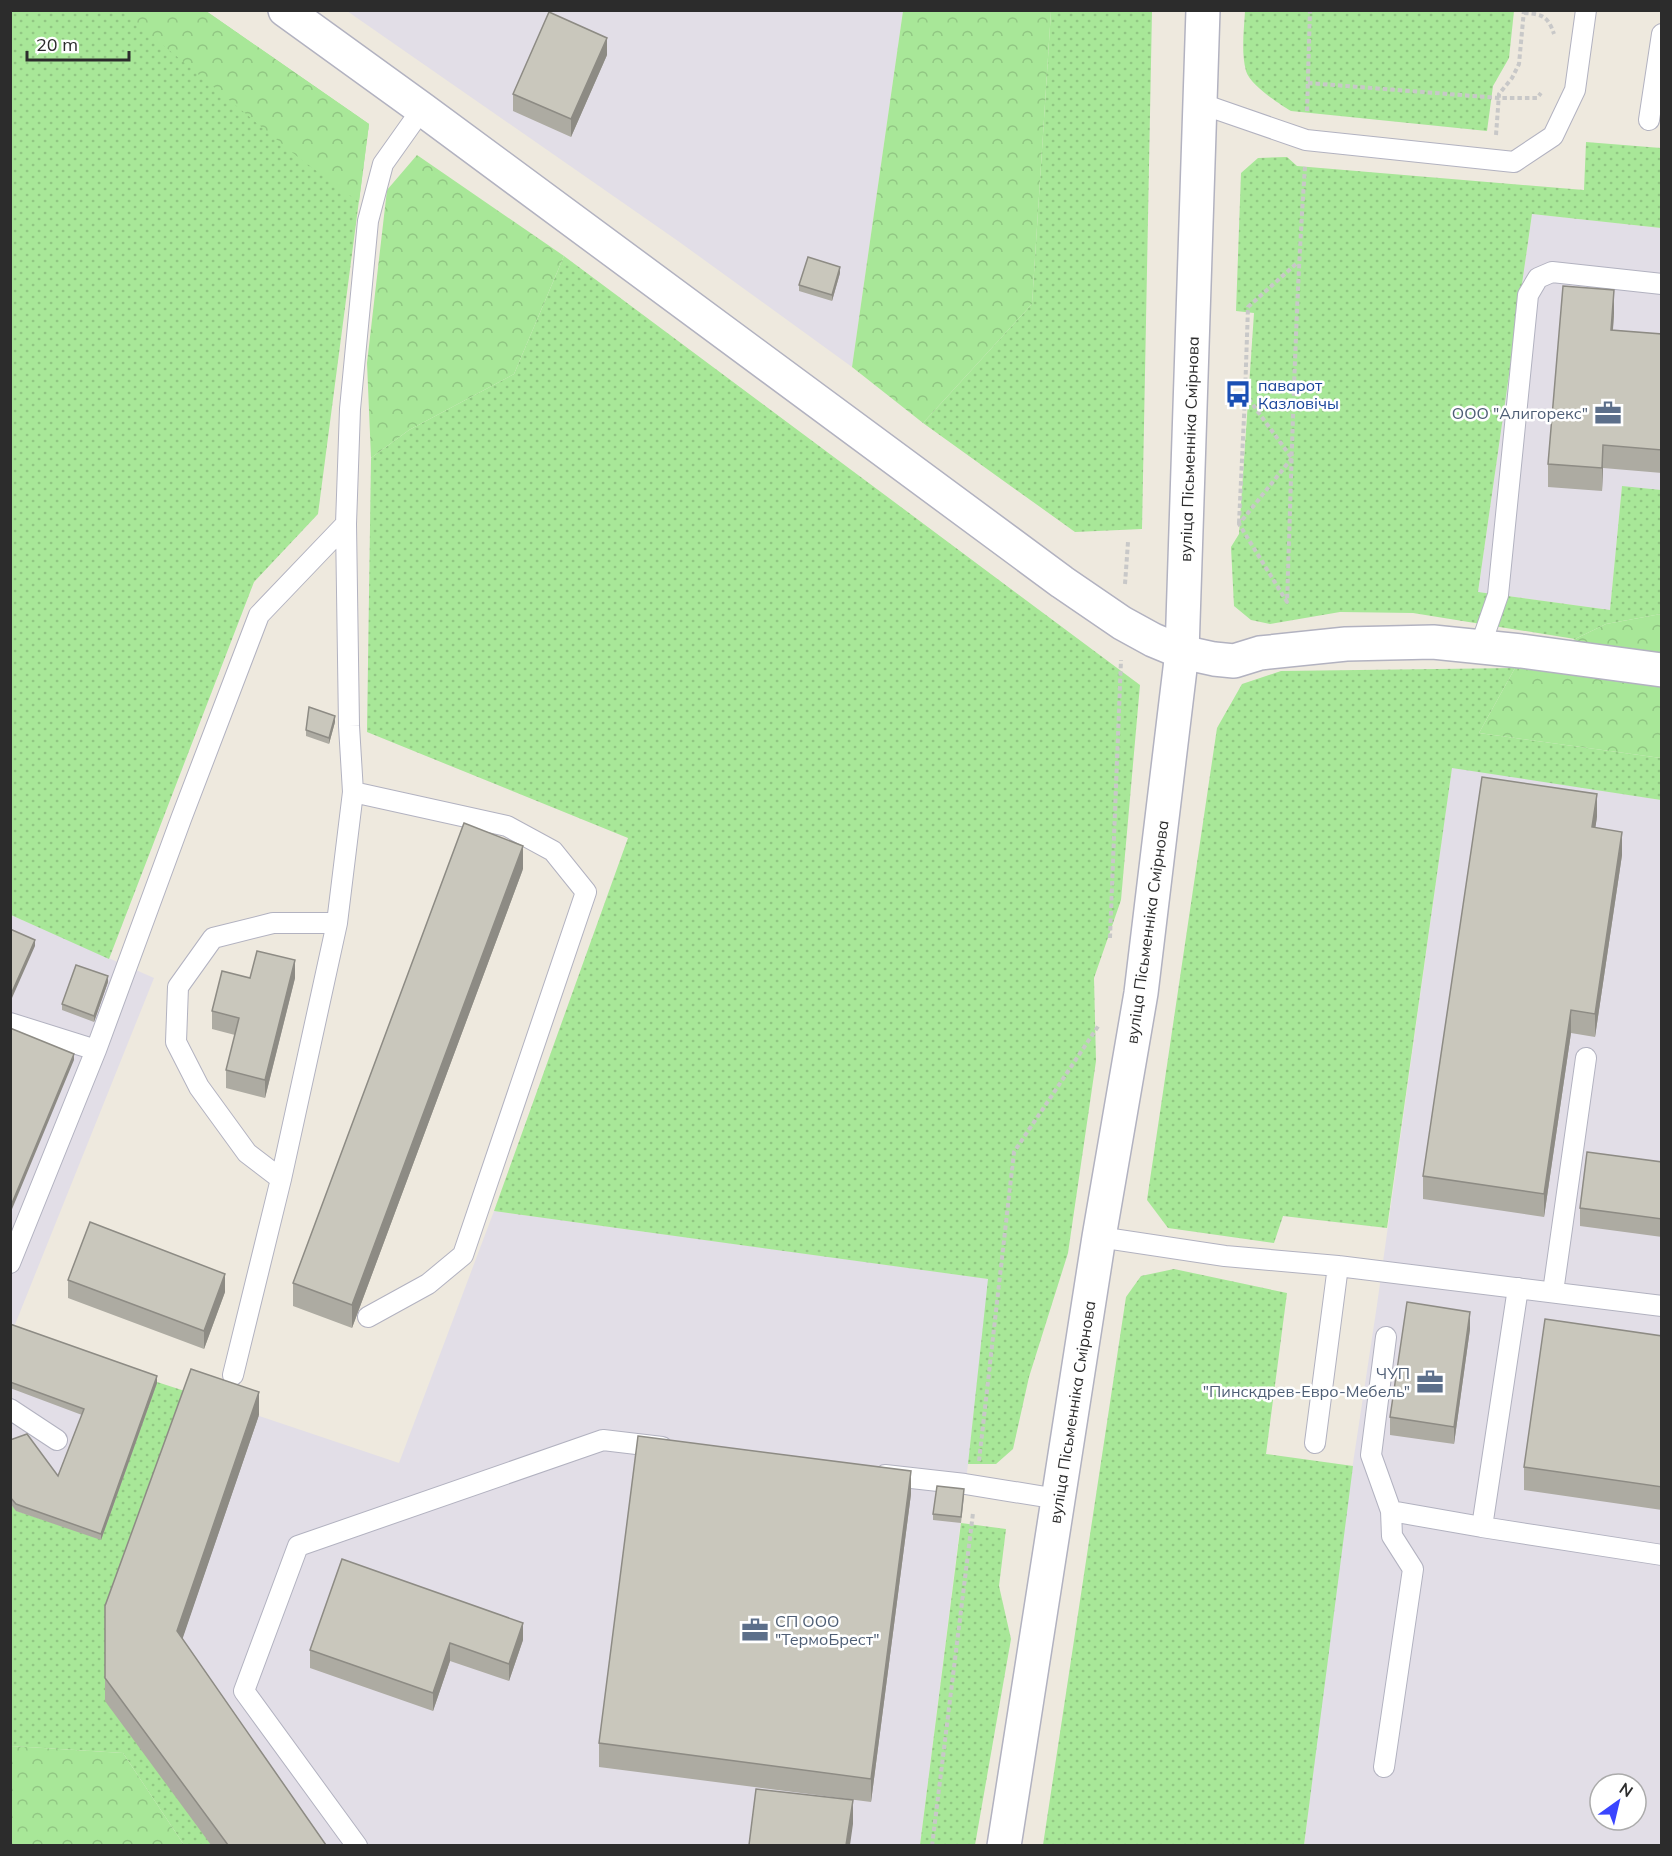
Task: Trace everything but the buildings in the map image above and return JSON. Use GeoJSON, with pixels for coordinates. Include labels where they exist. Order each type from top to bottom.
{"type":"FeatureCollection","features":[{"type":"Feature","properties":{"kind":"main road"},"geometry":{"type":"LineString","coordinates":[[285,10],[314,20],[422,109],[1042,568],[1122,623],[1153,640],[1182,652],[1234,661],[1260,653],[1346,644],[1433,642],[1566,656],[1662,670]]}},
{"type":"Feature","properties":{"kind":"main road","name":"вуліца Пісьменніка Смірнова"},"geometry":{"type":"LineString","coordinates":[[1004,1845],[1099,1237],[1141,993],[1182,652],[1203,10]]}},
{"type":"Feature","properties":{"kind":"lane"},"geometry":{"type":"LineString","coordinates":[[1199,103],[1306,140],[1514,162],[1553,136],[1562,118],[1575,90],[1586,10]]}},
{"type":"Feature","properties":{"kind":"lane"},"geometry":{"type":"LineString","coordinates":[[1649,120],[1662,34]]}},
{"type":"Feature","properties":{"kind":"lane"},"geometry":{"type":"LineString","coordinates":[[233,1375],[281,1179],[337,923],[353,792],[349,726],[346,524],[350,409],[368,221],[383,164],[422,109]]}},
{"type":"Feature","properties":{"kind":"lane"},"geometry":{"type":"LineString","coordinates":[[1480,647],[1498,595],[1528,295],[1538,278],[1552,272],[1662,285]]}},
{"type":"Feature","properties":{"kind":"lane"},"geometry":{"type":"LineString","coordinates":[[10,1263],[96,1050],[259,615],[346,524]]}},
{"type":"Feature","properties":{"kind":"lane"},"geometry":{"type":"LineString","coordinates":[[353,792],[507,826],[553,851],[586,892],[463,1255],[428,1284],[368,1317]]}},
{"type":"Feature","properties":{"kind":"lane"},"geometry":{"type":"LineString","coordinates":[[281,1179],[247,1153],[199,1088],[176,1042],[178,987],[213,938],[273,923],[337,923]]}},
{"type":"Feature","properties":{"kind":"lane"},"geometry":{"type":"LineString","coordinates":[[10,1023],[96,1050]]}},
{"type":"Feature","properties":{"kind":"lane"},"geometry":{"type":"LineString","coordinates":[[1553,1292],[1586,1058]]}},
{"type":"Feature","properties":{"kind":"lane"},"geometry":{"type":"LineString","coordinates":[[1099,1237],[1225,1256],[1338,1266],[1662,1306]]}},
{"type":"Feature","properties":{"kind":"lane"},"geometry":{"type":"LineString","coordinates":[[1315,1443],[1338,1266]]}},
{"type":"Feature","properties":{"kind":"lane"},"geometry":{"type":"LineString","coordinates":[[1482,1527],[1518,1288]]}},
{"type":"Feature","properties":{"kind":"lane"},"geometry":{"type":"LineString","coordinates":[[1384,1767],[1413,1569],[1392,1536],[1391,1511],[1371,1455],[1386,1337]]}},
{"type":"Feature","properties":{"kind":"lane"},"geometry":{"type":"LineString","coordinates":[[10,1409],[57,1440]]}},
{"type":"Feature","properties":{"kind":"lane"},"geometry":{"type":"LineString","coordinates":[[357,1845],[244,1691],[298,1546],[603,1440],[683,1449]]}},
{"type":"Feature","properties":{"kind":"lane"},"geometry":{"type":"LineString","coordinates":[[865,1472],[1058,1499]]}},
{"type":"Feature","properties":{"kind":"lane"},"geometry":{"type":"LineString","coordinates":[[1391,1511],[1662,1555]]}},
{"type":"Feature","properties":{"kind":"path"},"geometry":{"type":"LineString","coordinates":[[1298,261],[1248,307],[1239,524],[1287,602],[1298,261],[1306,140],[1310,10]]}},
{"type":"Feature","properties":{"kind":"path"},"geometry":{"type":"LineString","coordinates":[[1524,13],[1540,14],[1548,20],[1554,33],[1552,43]]}},
{"type":"Feature","properties":{"kind":"path"},"geometry":{"type":"LineString","coordinates":[[1308,83],[1499,98],[1537,98],[1547,86]]}},
{"type":"Feature","properties":{"kind":"path"},"geometry":{"type":"LineString","coordinates":[[1245,394],[1292,458]]}},
{"type":"Feature","properties":{"kind":"path"},"geometry":{"type":"LineString","coordinates":[[1239,524],[1292,458]]}},
{"type":"Feature","properties":{"kind":"path"},"geometry":{"type":"LineString","coordinates":[[1109,948],[1112,927],[1122,623],[1128,542]]}},
{"type":"Feature","properties":{"kind":"path"},"geometry":{"type":"LineString","coordinates":[[932,1845],[1014,1152],[1101,1022]]}},
{"type":"Feature","properties":{"kind":"shaded area"},"geometry":{"type":"Polygon","coordinates":[[[347,11],[903,11],[852,367],[678,241],[347,11]]]}},
{"type":"Feature","properties":{"kind":"shaded area"},"geometry":{"type":"Polygon","coordinates":[[[1532,214],[1661,228],[1661,490],[1622,487],[1610,610],[1478,592],[1532,214]]]}},
{"type":"Feature","properties":{"kind":"shaded area"},"geometry":{"type":"Polygon","coordinates":[[[1452,767],[1661,800],[1661,1845],[1304,1846],[1343,1529],[1377,1305],[1452,767]]]}},
{"type":"Feature","properties":{"kind":"shaded area"},"geometry":{"type":"Polygon","coordinates":[[[11,915],[154,978],[12,1332],[157,1382],[101,1540],[16,1511],[11,1503],[11,915]]]}},
{"type":"Feature","properties":{"kind":"shaded area"},"geometry":{"type":"Polygon","coordinates":[[[494,1211],[989,1279],[920,1845],[211,1845],[105,1701],[105,1629],[191,1393],[399,1463],[494,1211]]]}},
{"type":"Feature","properties":{"kind":"green space"},"geometry":{"type":"Polygon","coordinates":[[[11,11],[206,11],[369,124],[318,514],[254,582],[109,959],[11,915],[11,11]]]}},
{"type":"Feature","properties":{"kind":"green space"},"geometry":{"type":"Polygon","coordinates":[[[122,11],[206,11],[369,124],[359,202],[299,158],[122,11]]]}},
{"type":"Feature","properties":{"kind":"green space"},"geometry":{"type":"Polygon","coordinates":[[[903,11],[1051,11],[1032,304],[923,423],[852,367],[903,11]]]}},
{"type":"Feature","properties":{"kind":"green space"},"geometry":{"type":"Polygon","coordinates":[[[1051,11],[1152,11],[1142,529],[1075,532],[923,423],[1032,304],[1051,11]]]}},
{"type":"Feature","properties":{"kind":"green space"},"geometry":{"type":"Polygon","coordinates":[[[1245,11],[1514,11],[1509,58],[1493,86],[1487,131],[1291,111],[1259,88],[1246,71],[1243,49],[1245,11]]]}},
{"type":"Feature","properties":{"kind":"green space"},"geometry":{"type":"Polygon","coordinates":[[[1586,142],[1661,148],[1661,228],[1532,214],[1478,592],[1610,610],[1622,486],[1661,490],[1661,614],[1606,624],[1575,639],[1413,613],[1340,612],[1270,624],[1251,620],[1234,606],[1231,547],[1239,534],[1254,313],[1236,311],[1241,173],[1258,158],[1287,157],[1297,166],[1584,190],[1586,142]]]}},
{"type":"Feature","properties":{"kind":"green space"},"geometry":{"type":"Polygon","coordinates":[[[417,155],[564,256],[514,374],[409,430],[371,458],[367,363],[387,190],[417,155]]]}},
{"type":"Feature","properties":{"kind":"green space"},"geometry":{"type":"Polygon","coordinates":[[[564,256],[1140,685],[1121,900],[1094,978],[1096,1061],[1068,1253],[1029,1377],[1013,1449],[996,1464],[968,1464],[988,1279],[494,1211],[628,838],[367,732],[371,458],[409,430],[514,374],[564,256]]]}},
{"type":"Feature","properties":{"kind":"green space"},"geometry":{"type":"Polygon","coordinates":[[[1661,614],[1661,758],[1479,733],[1515,668],[1606,624],[1661,614]]]}},
{"type":"Feature","properties":{"kind":"green space"},"geometry":{"type":"Polygon","coordinates":[[[1515,668],[1479,733],[1661,758],[1661,800],[1452,768],[1387,1228],[1283,1216],[1274,1243],[1168,1228],[1147,1200],[1217,728],[1242,684],[1281,671],[1515,668]]]}},
{"type":"Feature","properties":{"kind":"green space"},"geometry":{"type":"Polygon","coordinates":[[[1174,1269],[1287,1293],[1266,1454],[1353,1466],[1304,1845],[1043,1845],[1126,1297],[1141,1276],[1174,1269]]]}},
{"type":"Feature","properties":{"kind":"green space"},"geometry":{"type":"Polygon","coordinates":[[[157,1382],[191,1393],[105,1629],[211,1845],[184,1845],[123,1753],[11,1746],[10,1503],[17,1511],[101,1539],[157,1382]]]}},
{"type":"Feature","properties":{"kind":"green space"},"geometry":{"type":"Polygon","coordinates":[[[961,1523],[1006,1529],[999,1586],[1011,1639],[975,1845],[920,1845],[961,1523]]]}},
{"type":"Feature","properties":{"kind":"green space"},"geometry":{"type":"Polygon","coordinates":[[[11,1746],[123,1753],[184,1845],[11,1845],[11,1746]]]}},
{"type":"Feature","properties":{"kind":"place","name":"паварот Казловічы"},"geometry":{"type":"Point","coordinates":[1238,394]}},
{"type":"Feature","properties":{"kind":"place","name":"ООО \"Алигорекс\""},"geometry":{"type":"Point","coordinates":[1608,413]}},
{"type":"Feature","properties":{"kind":"place","name":"ЧУП \"Пинскдрев-Евро-Мебель\""},"geometry":{"type":"Point","coordinates":[1430,1382]}},
{"type":"Feature","properties":{"kind":"place","name":"СП ООО \"ТермоБрест\""},"geometry":{"type":"Point","coordinates":[755,1630]}}]}
